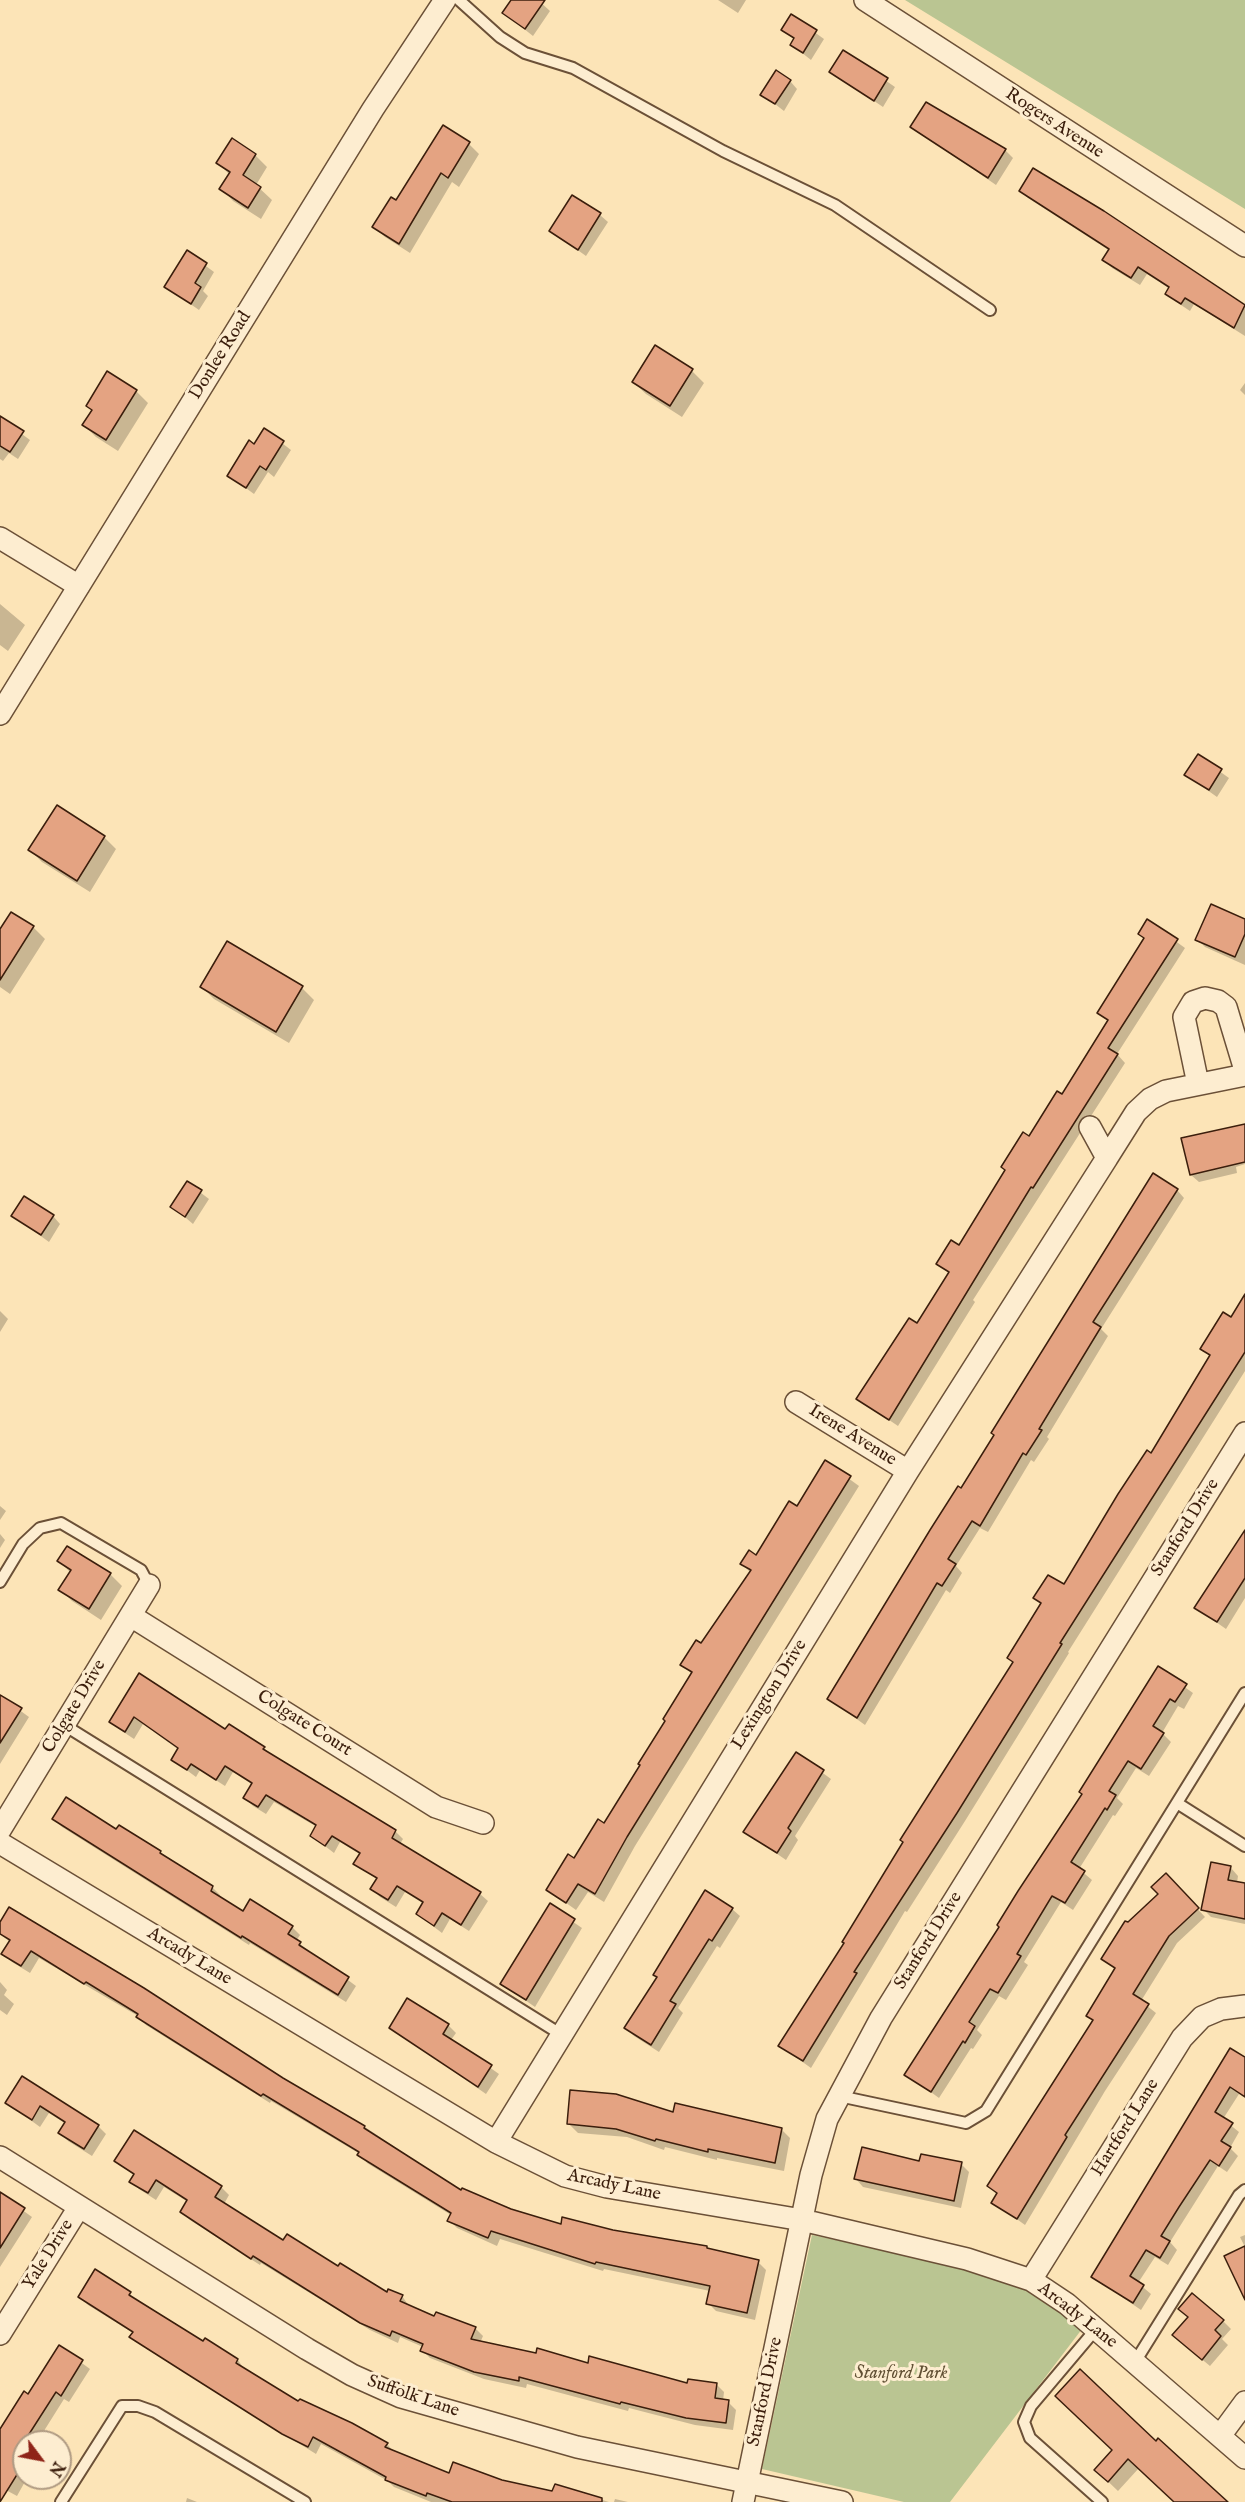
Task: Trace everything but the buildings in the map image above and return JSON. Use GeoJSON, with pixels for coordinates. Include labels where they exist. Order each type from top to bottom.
{"type":"FeatureCollection","features":[{"type":"Feature","properties":{"kind":"street","name":"Donlee Road"},"geometry":{"type":"LineString","coordinates":[[0,714],[373,109],[445,0]]}},
{"type":"Feature","properties":{"kind":"street","name":"Rogers Avenue"},"geometry":{"type":"LineString","coordinates":[[865,0],[1245,246]]}},
{"type":"Feature","properties":{"kind":"street"},"geometry":{"type":"LineString","coordinates":[[0,538],[79,586]]}},
{"type":"Feature","properties":{"kind":"street"},"geometry":{"type":"LineString","coordinates":[[1198,1084],[1184,1017],[1193,1002],[1205,998],[1218,1000],[1226,1007],[1245,1073]]}},
{"type":"Feature","properties":{"kind":"street","name":"Lexington Drive"},"geometry":{"type":"LineString","coordinates":[[496,2142],[908,1470],[1136,1112],[1150,1099],[1166,1091],[1245,1073]]}},
{"type":"Feature","properties":{"kind":"street"},"geometry":{"type":"LineString","coordinates":[[1090,1127],[1107,1158]]}},
{"type":"Feature","properties":{"kind":"street","name":"Irene Avenue"},"geometry":{"type":"LineString","coordinates":[[796,1402],[908,1470]]}},
{"type":"Feature","properties":{"kind":"street","name":"Stanford Drive"},"geometry":{"type":"LineString","coordinates":[[745,2492],[801,2220],[827,2119],[881,2018],[1245,1433]]}},
{"type":"Feature","properties":{"kind":"street","name":"Colgate Drive"},"geometry":{"type":"LineString","coordinates":[[0,1830],[150,1585]]}},
{"type":"Feature","properties":{"kind":"street","name":"Colgate Court"},"geometry":{"type":"LineString","coordinates":[[131,1616],[436,1807],[483,1823]]}},
{"type":"Feature","properties":{"kind":"street","name":"Arcady Lane"},"geometry":{"type":"LineString","coordinates":[[0,1843],[496,2142],[575,2179],[607,2187],[801,2220],[967,2259],[1031,2280],[1067,2304],[1245,2458]]}},
{"type":"Feature","properties":{"kind":"street","name":"Hartford Lane"},"geometry":{"type":"LineString","coordinates":[[1031,2280],[1182,2038],[1202,2017],[1221,2009],[1245,2006]]}},
{"type":"Feature","properties":{"kind":"street","name":"Suffolk Lane"},"geometry":{"type":"LineString","coordinates":[[0,2157],[307,2349],[352,2375],[401,2397],[745,2492],[842,2502]]}},
{"type":"Feature","properties":{"kind":"street","name":"Yale Drive"},"geometry":{"type":"LineString","coordinates":[[0,2334],[79,2207]]}},
{"type":"Feature","properties":{"kind":"street"},"geometry":{"type":"LineString","coordinates":[[1220,2436],[1245,2402]]}},
{"type":"Feature","properties":{"kind":"lane"},"geometry":{"type":"LineString","coordinates":[[459,0],[500,37],[525,53],[573,68],[723,151],[835,205],[990,310]]}},
{"type":"Feature","properties":{"kind":"lane"},"geometry":{"type":"LineString","coordinates":[[0,1582],[23,1544],[40,1528],[61,1523],[141,1570],[150,1585]]}},
{"type":"Feature","properties":{"kind":"lane"},"geometry":{"type":"LineString","coordinates":[[839,2096],[966,2123],[986,2111],[1245,1693]]}},
{"type":"Feature","properties":{"kind":"lane"},"geometry":{"type":"LineString","coordinates":[[64,1725],[562,2035]]}},
{"type":"Feature","properties":{"kind":"lane"},"geometry":{"type":"LineString","coordinates":[[1177,1803],[1245,1846]]}},
{"type":"Feature","properties":{"kind":"lane"},"geometry":{"type":"LineString","coordinates":[[1135,2362],[1239,2196],[1245,2190]]}},
{"type":"Feature","properties":{"kind":"lane"},"geometry":{"type":"LineString","coordinates":[[1096,2329],[1031,2406],[1024,2422],[1029,2438],[1102,2502]]}},
{"type":"Feature","properties":{"kind":"lane"},"geometry":{"type":"LineString","coordinates":[[61,2502],[122,2406],[138,2406],[154,2412],[305,2502]]}},
{"type":"Feature","properties":{"kind":"green space"},"geometry":{"type":"Polygon","coordinates":[[[905,0],[1245,0],[1245,209],[905,0]]]}},
{"type":"Feature","properties":{"kind":"green space","name":"Stanford Park"},"geometry":{"type":"Polygon","coordinates":[[[812,2235],[968,2268],[1003,2279],[1045,2300],[1082,2329],[950,2502],[904,2502],[762,2469],[812,2235]]]}}]}
